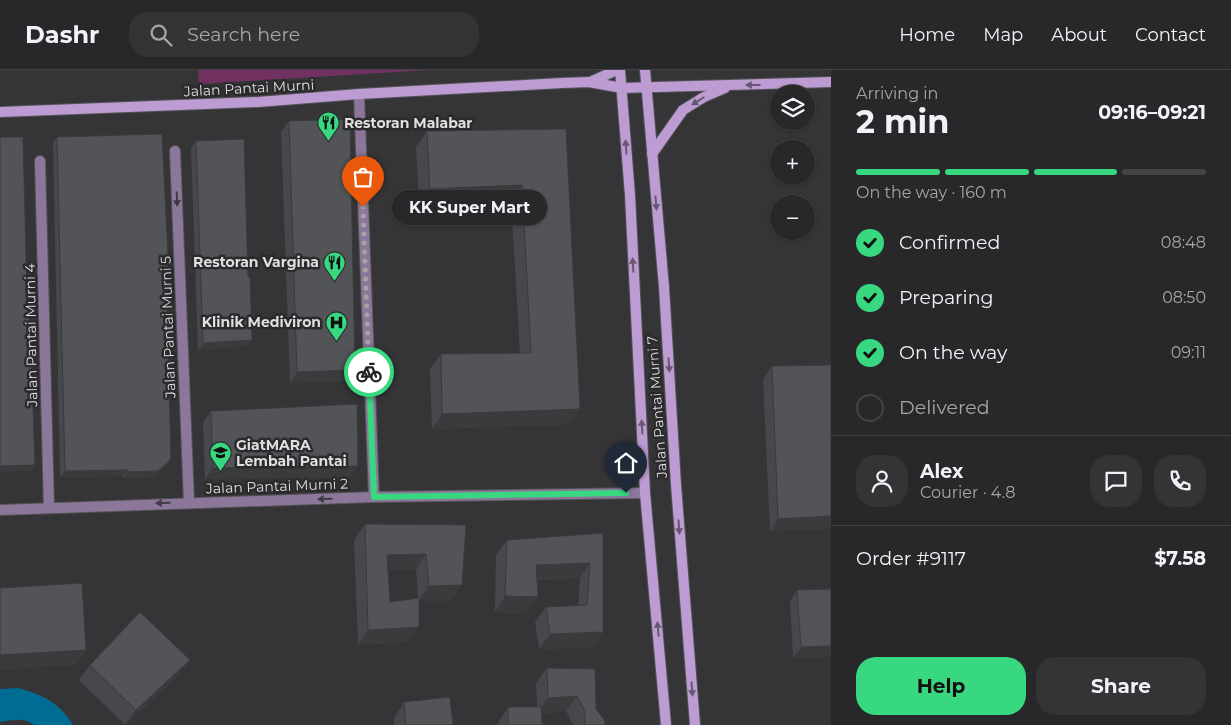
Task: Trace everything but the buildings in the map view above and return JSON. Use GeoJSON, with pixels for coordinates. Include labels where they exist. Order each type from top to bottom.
{"type":"FeatureCollection","features":[{"type":"Feature","properties":{"kind":"main road","name":"Jalan Pantai Murni"},"geometry":{"type":"LineString","coordinates":[[589,82],[618,70]]}},
{"type":"Feature","properties":{"kind":"main road","name":"Jalan Pantai Murni 7"},"geometry":{"type":"LineString","coordinates":[[618,70],[622,88],[630,195],[645,493],[666,725]]}},
{"type":"Feature","properties":{"kind":"main road","name":"Jalan Pantai Murni 7"},"geometry":{"type":"LineString","coordinates":[[645,70],[664,287],[677,494],[695,725]]}},
{"type":"Feature","properties":{"kind":"main road","name":"Jalan Pantai Murni"},"geometry":{"type":"LineString","coordinates":[[0,112],[220,104],[359,94],[589,82],[622,88],[831,82]]}},
{"type":"Feature","properties":{"kind":"main road"},"geometry":{"type":"LineString","coordinates":[[652,154],[684,110],[704,97],[731,85]]}},
{"type":"Feature","properties":{"kind":"street"},"geometry":{"type":"LineString","coordinates":[[359,94],[374,497]]}},
{"type":"Feature","properties":{"kind":"street","name":"Jalan Pantai Murni 5"},"geometry":{"type":"LineString","coordinates":[[175,150],[189,502]]}},
{"type":"Feature","properties":{"kind":"street","name":"Jalan Pantai Murni 4"},"geometry":{"type":"LineString","coordinates":[[40,161],[49,508]]}},
{"type":"Feature","properties":{"kind":"street","name":"Jalan Pantai Murni 2"},"geometry":{"type":"LineString","coordinates":[[0,510],[374,497],[645,493]]}},
{"type":"Feature","properties":{"kind":"shaded area"},"geometry":{"type":"Polygon","coordinates":[[[198,70],[429,70],[199,84],[198,70]]]}},
{"type":"Feature","properties":{"kind":"water"},"geometry":{"type":"Polygon","coordinates":[[[18,688],[50,700],[62,710],[73,725],[34,725],[30,722],[18,720],[0,722],[0,689],[18,688]]]}},
{"type":"Feature","properties":{"kind":"way so far"},"geometry":{"type":"LineString","coordinates":[[363,207],[369,372]]}},
{"type":"Feature","properties":{"kind":"place","name":"Restoran Malabar"},"geometry":{"type":"Point","coordinates":[328,142]}},
{"type":"Feature","properties":{"kind":"place","name":"KK Super Mart"},"geometry":{"type":"Point","coordinates":[363,207]}},
{"type":"Feature","properties":{"kind":"place","name":"Restoran Vargina"},"geometry":{"type":"Point","coordinates":[335,281]}},
{"type":"Feature","properties":{"kind":"place","name":"Klinik Mediviron"},"geometry":{"type":"Point","coordinates":[337,341]}},
{"type":"Feature","properties":{"kind":"place","name":"GiatMARA Lembah Pantai"},"geometry":{"type":"Point","coordinates":[220,472]}},
{"type":"Feature","properties":{"kind":"route"},"geometry":{"type":"LineString","coordinates":[[369,372],[374,497],[626,493]]}}]}
